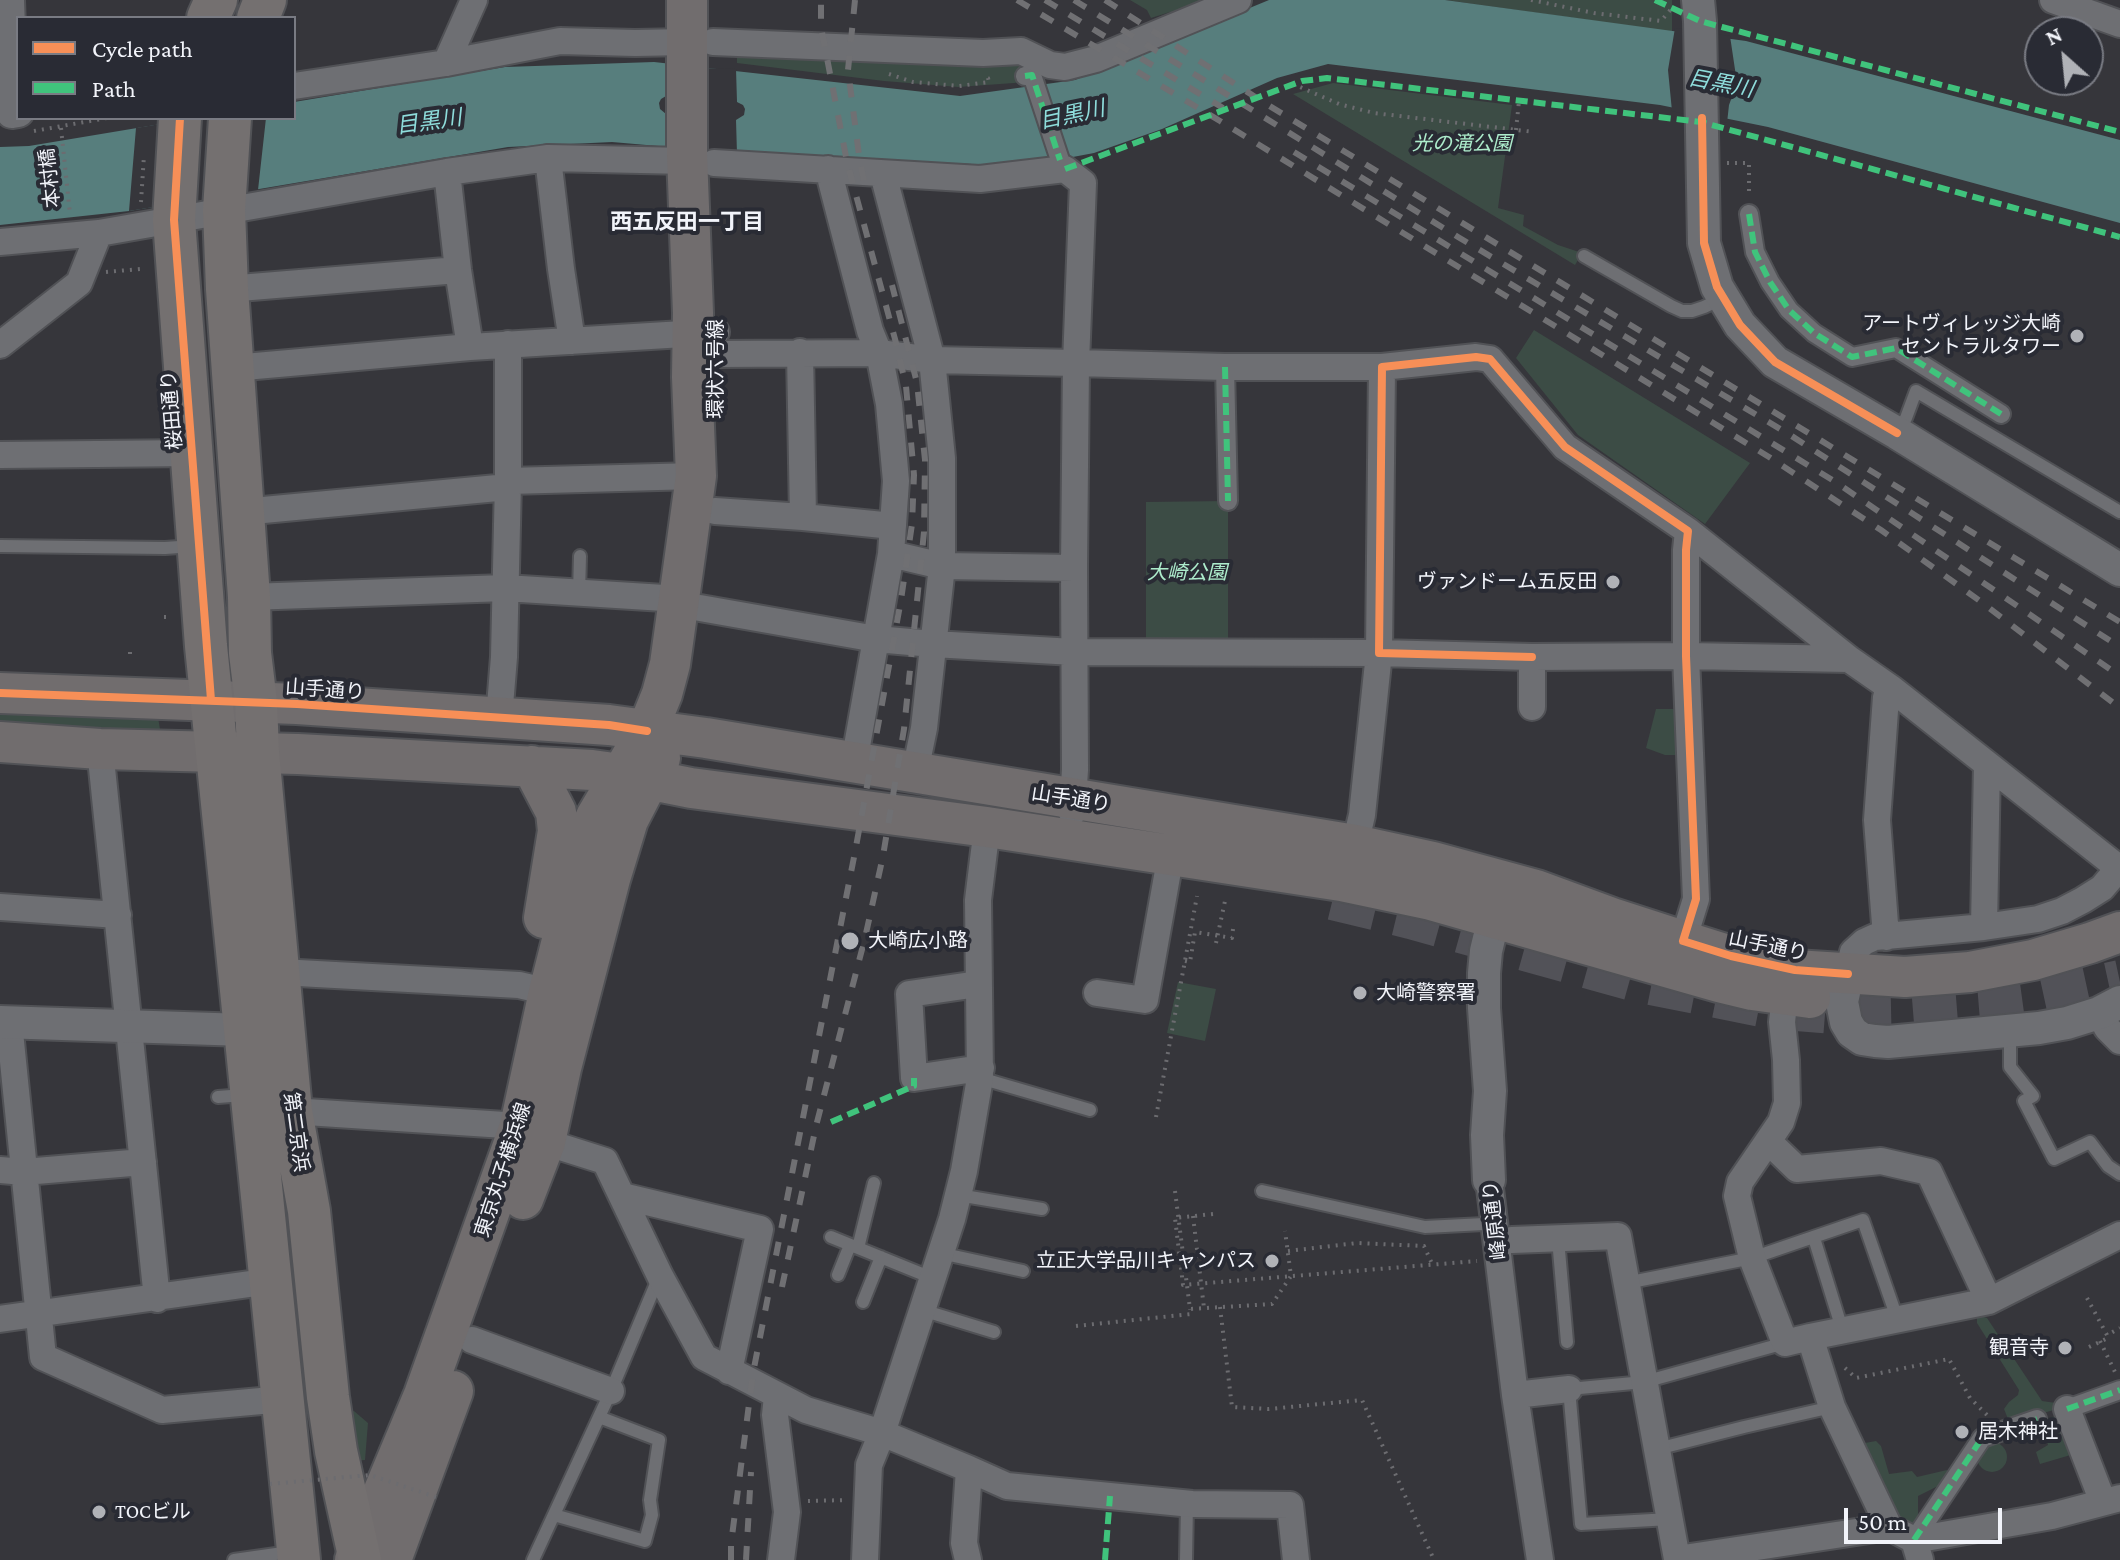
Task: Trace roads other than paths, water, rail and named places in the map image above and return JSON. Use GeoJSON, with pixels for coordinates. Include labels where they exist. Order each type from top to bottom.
{"type":"FeatureCollection","features":[{"type":"Feature","properties":{"kind":"highway","name":"桜田通り"},"geometry":{"type":"LineString","coordinates":[[180,120],[157,216],[192,453],[215,751]]}},
{"type":"Feature","properties":{"kind":"highway"},"geometry":{"type":"LineString","coordinates":[[230,120],[224,210],[227,289],[249,597],[250,653],[256,702]]}},
{"type":"Feature","properties":{"kind":"highway","name":"第二京浜"},"geometry":{"type":"LineString","coordinates":[[256,702],[291,1111],[309,1211],[336,1451],[366,1558]]}},
{"type":"Feature","properties":{"kind":"highway","name":"第二京浜"},"geometry":{"type":"LineString","coordinates":[[215,751],[245,1030],[235,1096],[271,1281],[298,1556]]}},
{"type":"Feature","properties":{"kind":"main road","name":"環状六号線"},"geometry":{"type":"LineString","coordinates":[[687,0],[700,48],[700,159],[715,511],[690,604]]}},
{"type":"Feature","properties":{"kind":"main road","name":"環状六号線"},"geometry":{"type":"LineString","coordinates":[[700,48],[713,0]]}},
{"type":"Feature","properties":{"kind":"main road","name":"環状六号線"},"geometry":{"type":"LineString","coordinates":[[660,732],[686,696],[696,476],[708,340]]}},
{"type":"Feature","properties":{"kind":"main road","name":"山手通り"},"geometry":{"type":"LineString","coordinates":[[0,693],[256,702],[609,725],[915,772],[1355,845],[1433,862],[1498,898],[1719,982],[1785,995],[1845,988]]}},
{"type":"Feature","properties":{"kind":"main road","name":"東京丸子横浜線"},"geometry":{"type":"LineString","coordinates":[[366,1558],[472,1340],[532,1134],[549,992],[589,833],[596,817],[635,776],[660,732]]}},
{"type":"Feature","properties":{"kind":"main road","name":"山手通り"},"geometry":{"type":"LineString","coordinates":[[0,742],[592,770],[691,788],[1171,854],[1395,891],[1498,898],[1795,970],[1845,988],[1936,1002],[2033,960],[2120,932]]}},
{"type":"Feature","properties":{"kind":"main road"},"geometry":{"type":"LineString","coordinates":[[532,766],[556,812],[558,831],[535,974],[549,992]]}},
{"type":"Feature","properties":{"kind":"main road","name":"東京丸子横浜線"},"geometry":{"type":"LineString","coordinates":[[366,1558],[393,1467],[561,1068],[628,820],[635,776]]}},
{"type":"Feature","properties":{"kind":"main road","name":"山手通り"},"geometry":{"type":"LineString","coordinates":[[1972,984],[2064,977],[2120,958]]}},
{"type":"Feature","properties":{"kind":"main road"},"geometry":{"type":"LineString","coordinates":[[328,1397],[340,1450],[354,1482],[371,1486],[393,1467]]}},
{"type":"Feature","properties":{"kind":"street"},"geometry":{"type":"LineString","coordinates":[[8,0],[4,35],[14,119]]}},
{"type":"Feature","properties":{"kind":"street"},"geometry":{"type":"LineString","coordinates":[[446,63],[473,0]]}},
{"type":"Feature","properties":{"kind":"street"},"geometry":{"type":"LineString","coordinates":[[296,86],[446,63],[560,41],[700,48],[1021,51],[1050,65],[1065,67],[1096,59],[1238,0]]}},
{"type":"Feature","properties":{"kind":"street"},"geometry":{"type":"LineString","coordinates":[[2053,0],[2120,24]]}},
{"type":"Feature","properties":{"kind":"street"},"geometry":{"type":"LineString","coordinates":[[1690,13],[1702,118],[1704,243],[1717,287],[1740,325],[1775,362],[2120,570]]}},
{"type":"Feature","properties":{"kind":"street"},"geometry":{"type":"LineString","coordinates":[[1025,76],[1032,75],[1060,160]]}},
{"type":"Feature","properties":{"kind":"street"},"geometry":{"type":"LineString","coordinates":[[548,158],[572,341]]}},
{"type":"Feature","properties":{"kind":"street"},"geometry":{"type":"LineString","coordinates":[[0,242],[99,233],[157,216],[224,210],[548,158],[700,159],[980,179],[1065,169],[1083,183],[1076,363],[1074,800],[1068,839]]}},
{"type":"Feature","properties":{"kind":"street"},"geometry":{"type":"LineString","coordinates":[[828,169],[870,331],[879,353],[889,404],[896,481],[891,554],[854,763]]}},
{"type":"Feature","properties":{"kind":"street"},"geometry":{"type":"LineString","coordinates":[[447,172],[470,347]]}},
{"type":"Feature","properties":{"kind":"street"},"geometry":{"type":"LineString","coordinates":[[883,174],[932,360],[942,458],[942,566],[924,728],[915,772]]}},
{"type":"Feature","properties":{"kind":"street"},"geometry":{"type":"LineString","coordinates":[[1749,214],[1755,252],[1770,282],[1789,310],[1814,333],[1852,357],[1896,348],[2001,414]]}},
{"type":"Feature","properties":{"kind":"street"},"geometry":{"type":"LineString","coordinates":[[0,345],[79,283],[99,233]]}},
{"type":"Feature","properties":{"kind":"street"},"geometry":{"type":"LineString","coordinates":[[227,289],[458,270]]}},
{"type":"Feature","properties":{"kind":"street"},"geometry":{"type":"LineString","coordinates":[[233,368],[508,344],[708,340],[800,352],[879,353],[932,360],[1225,367],[1382,367],[1476,357],[1490,359],[1565,447],[1688,531],[2120,868],[2102,888],[2062,911],[2038,919],[1875,937],[1864,942],[1853,952],[1845,988],[1846,1022],[1852,1032],[1862,1039],[1888,1042],[2010,1032],[2067,1023],[2109,1007],[2107,1028],[2120,1041]]}},
{"type":"Feature","properties":{"kind":"street"},"geometry":{"type":"LineString","coordinates":[[499,718],[504,657],[508,344]]}},
{"type":"Feature","properties":{"kind":"street"},"geometry":{"type":"LineString","coordinates":[[800,352],[803,517]]}},
{"type":"Feature","properties":{"kind":"street"},"geometry":{"type":"LineString","coordinates":[[1225,367],[1228,501]]}},
{"type":"Feature","properties":{"kind":"street"},"geometry":{"type":"LineString","coordinates":[[1355,845],[1362,815],[1379,653],[1382,367]]}},
{"type":"Feature","properties":{"kind":"street"},"geometry":{"type":"LineString","coordinates":[[0,455],[192,453]]}},
{"type":"Feature","properties":{"kind":"street"},"geometry":{"type":"LineString","coordinates":[[242,512],[508,484],[696,476]]}},
{"type":"Feature","properties":{"kind":"street"},"geometry":{"type":"LineString","coordinates":[[715,511],[893,526]]}},
{"type":"Feature","properties":{"kind":"street"},"geometry":{"type":"LineString","coordinates":[[1683,941],[1696,899],[1686,656],[1688,531]]}},
{"type":"Feature","properties":{"kind":"street"},"geometry":{"type":"LineString","coordinates":[[891,554],[942,566],[1074,568]]}},
{"type":"Feature","properties":{"kind":"street"},"geometry":{"type":"LineString","coordinates":[[249,597],[505,588],[690,604],[876,639],[1074,652],[1849,659]]}},
{"type":"Feature","properties":{"kind":"street"},"geometry":{"type":"LineString","coordinates":[[1532,657],[1532,707]]}},
{"type":"Feature","properties":{"kind":"street"},"geometry":{"type":"LineString","coordinates":[[1886,937],[1877,820],[1886,697],[1892,689]]}},
{"type":"Feature","properties":{"kind":"street"},"geometry":{"type":"LineString","coordinates":[[100,749],[157,1299]]}},
{"type":"Feature","properties":{"kind":"street"},"geometry":{"type":"LineString","coordinates":[[1984,927],[1987,764]]}},
{"type":"Feature","properties":{"kind":"street"},"geometry":{"type":"LineString","coordinates":[[865,1560],[869,1465],[922,1310],[964,1171],[980,1073],[978,900],[987,827]]}},
{"type":"Feature","properties":{"kind":"street"},"geometry":{"type":"LineString","coordinates":[[1097,993],[1145,1000],[1171,854]]}},
{"type":"Feature","properties":{"kind":"street","name":"峰原通り"},"geometry":{"type":"LineString","coordinates":[[1498,898],[1484,973],[1490,1091],[1487,1135],[1489,1180],[1504,1233],[1515,1395],[1540,1560]]}},
{"type":"Feature","properties":{"kind":"street"},"geometry":{"type":"LineString","coordinates":[[0,907],[118,915]]}},
{"type":"Feature","properties":{"kind":"street"},"geometry":{"type":"LineString","coordinates":[[280,972],[519,985],[549,992]]}},
{"type":"Feature","properties":{"kind":"street"},"geometry":{"type":"LineString","coordinates":[[978,984],[909,994],[914,1078],[980,1073]]}},
{"type":"Feature","properties":{"kind":"street"},"geometry":{"type":"LineString","coordinates":[[1785,995],[1782,1022],[1787,1103],[1781,1122],[1740,1182],[1737,1196],[1752,1258],[1798,1340],[1889,1527],[1917,1550]]}},
{"type":"Feature","properties":{"kind":"street"},"geometry":{"type":"LineString","coordinates":[[245,1030],[4,1022],[12,1171],[43,1357],[162,1410],[283,1399]]}},
{"type":"Feature","properties":{"kind":"street"},"geometry":{"type":"LineString","coordinates":[[291,1111],[501,1124],[605,1161],[660,1276],[704,1357],[806,1410],[882,1433],[1007,1486],[1187,1503],[1290,1505],[1296,1560]]}},
{"type":"Feature","properties":{"kind":"street"},"geometry":{"type":"LineString","coordinates":[[1768,1141],[1797,1169],[1881,1161],[1929,1172],[1989,1301]]}},
{"type":"Feature","properties":{"kind":"street"},"geometry":{"type":"LineString","coordinates":[[12,1171],[143,1162]]}},
{"type":"Feature","properties":{"kind":"street"},"geometry":{"type":"LineString","coordinates":[[622,1196],[760,1229],[729,1371]]}},
{"type":"Feature","properties":{"kind":"street"},"geometry":{"type":"LineString","coordinates":[[1504,1233],[1558,1239],[1618,1236],[1677,1559],[1796,1546],[1889,1527]]}},
{"type":"Feature","properties":{"kind":"street"},"geometry":{"type":"LineString","coordinates":[[1798,1340],[1989,1301],[2120,1235]]}},
{"type":"Feature","properties":{"kind":"street"},"geometry":{"type":"LineString","coordinates":[[0,1319],[271,1281]]}},
{"type":"Feature","properties":{"kind":"street"},"geometry":{"type":"LineString","coordinates":[[472,1340],[611,1391]]}},
{"type":"Feature","properties":{"kind":"street"},"geometry":{"type":"LineString","coordinates":[[1515,1395],[1569,1389]]}},
{"type":"Feature","properties":{"kind":"street"},"geometry":{"type":"LineString","coordinates":[[1917,1550],[2112,1500],[2067,1409],[2120,1390]]}},
{"type":"Feature","properties":{"kind":"street"},"geometry":{"type":"LineString","coordinates":[[777,1396],[775,1415],[787,1512],[781,1560]]}},
{"type":"Feature","properties":{"kind":"street"},"geometry":{"type":"LineString","coordinates":[[1917,1550],[1982,1438],[2037,1419]]}},
{"type":"Feature","properties":{"kind":"street"},"geometry":{"type":"LineString","coordinates":[[968,1560],[964,1543],[969,1469]]}},
{"type":"Feature","properties":{"kind":"lane"},"geometry":{"type":"LineString","coordinates":[[1584,256],[1682,311],[1692,311],[1723,298]]}},
{"type":"Feature","properties":{"kind":"lane"},"geometry":{"type":"LineString","coordinates":[[1897,433],[1916,391],[2120,512]]}},
{"type":"Feature","properties":{"kind":"lane"},"geometry":{"type":"LineString","coordinates":[[0,546],[165,548],[199,545]]}},
{"type":"Feature","properties":{"kind":"lane"},"geometry":{"type":"LineString","coordinates":[[579,594],[580,556]]}},
{"type":"Feature","properties":{"kind":"lane"},"geometry":{"type":"LineString","coordinates":[[2010,1032],[2010,1067],[2033,1096],[2024,1101],[2054,1159],[2090,1142],[2108,1166],[2120,1174]]}},
{"type":"Feature","properties":{"kind":"lane"},"geometry":{"type":"LineString","coordinates":[[980,1073],[1090,1110]]}},
{"type":"Feature","properties":{"kind":"lane"},"geometry":{"type":"LineString","coordinates":[[838,1275],[854,1246],[874,1183]]}},
{"type":"Feature","properties":{"kind":"lane"},"geometry":{"type":"LineString","coordinates":[[1262,1191],[1425,1227],[1484,1224],[1504,1233]]}},
{"type":"Feature","properties":{"kind":"lane"},"geometry":{"type":"LineString","coordinates":[[958,1195],[1042,1209]]}},
{"type":"Feature","properties":{"kind":"lane"},"geometry":{"type":"LineString","coordinates":[[1626,1283],[1752,1258],[1863,1220],[1897,1318]]}},
{"type":"Feature","properties":{"kind":"lane"},"geometry":{"type":"LineString","coordinates":[[831,1237],[881,1257],[936,1265],[1023,1271]]}},
{"type":"Feature","properties":{"kind":"lane"},"geometry":{"type":"LineString","coordinates":[[1814,1238],[1842,1329]]}},
{"type":"Feature","properties":{"kind":"lane"},"geometry":{"type":"LineString","coordinates":[[1558,1239],[1567,1342]]}},
{"type":"Feature","properties":{"kind":"lane"},"geometry":{"type":"LineString","coordinates":[[863,1302],[881,1257]]}},
{"type":"Feature","properties":{"kind":"lane"},"geometry":{"type":"LineString","coordinates":[[533,1560],[660,1276]]}},
{"type":"Feature","properties":{"kind":"lane"},"geometry":{"type":"LineString","coordinates":[[922,1310],[994,1332]]}},
{"type":"Feature","properties":{"kind":"lane"},"geometry":{"type":"LineString","coordinates":[[1670,1519],[1581,1524],[1569,1389],[1644,1382],[1798,1340]]}},
{"type":"Feature","properties":{"kind":"lane"},"geometry":{"type":"LineString","coordinates":[[1657,1449],[1832,1407]]}},
{"type":"Feature","properties":{"kind":"lane"},"geometry":{"type":"LineString","coordinates":[[554,1515],[645,1541],[652,1515],[650,1500],[659,1440],[599,1417]]}},
{"type":"Feature","properties":{"kind":"lane"},"geometry":{"type":"LineString","coordinates":[[1186,1560],[1187,1503]]}},
{"type":"Feature","properties":{"kind":"lane"},"geometry":{"type":"LineString","coordinates":[[234,1560],[298,1556]]}},
{"type":"Feature","properties":{"kind":"water","name":"目黒川"},"geometry":{"type":"Polygon","coordinates":[[[1269,0],[1445,0],[1746,41],[2120,140],[2120,223],[1768,127],[1660,105],[1328,64],[1277,78],[1162,129],[1094,153],[1025,166],[784,157],[612,142],[508,147],[129,211],[0,225],[0,147],[29,146],[185,120],[296,120],[296,102],[505,67],[654,62],[960,96],[1075,80],[1269,0]]]}},
{"type":"Feature","properties":{"kind":"tunnel"},"geometry":{"type":"LineString","coordinates":[[1333,898],[1636,980],[1772,1007],[1860,1014],[1906,1013],[2037,1000],[2120,982]]}},
{"type":"Feature","properties":{"kind":"railway"},"geometry":{"type":"LineString","coordinates":[[731,1560],[753,1373],[855,852],[912,524],[914,475],[906,386],[847,162],[821,27],[821,0]]}},
{"type":"Feature","properties":{"kind":"railway"},"geometry":{"type":"LineString","coordinates":[[855,0],[848,70],[866,189]]}},
{"type":"Feature","properties":{"kind":"railway"},"geometry":{"type":"LineString","coordinates":[[1017,0],[1769,457],[1881,530],[2120,708]]}},
{"type":"Feature","properties":{"kind":"railway"},"geometry":{"type":"LineString","coordinates":[[1045,0],[1223,108]]}},
{"type":"Feature","properties":{"kind":"railway"},"geometry":{"type":"LineString","coordinates":[[1074,0],[1458,237],[1787,433],[2120,647]]}},
{"type":"Feature","properties":{"kind":"railway"},"geometry":{"type":"LineString","coordinates":[[1105,0],[1263,102],[2120,622]]}},
{"type":"Feature","properties":{"kind":"railway"},"geometry":{"type":"LineString","coordinates":[[1294,152],[1834,481],[2120,676]]}},
{"type":"Feature","properties":{"kind":"railway"},"geometry":{"type":"LineString","coordinates":[[782,1287],[816,1126],[883,856],[904,729],[924,532],[925,460],[917,383],[892,285]]}},
{"type":"Feature","properties":{"kind":"railway"},"geometry":{"type":"LineString","coordinates":[[746,1560],[751,1472]]}},
{"type":"Feature","properties":{"kind":"place","name":"アートヴィレッジ大崎 セントラルタワー"},"geometry":{"type":"Point","coordinates":[2077,336]}},
{"type":"Feature","properties":{"kind":"place","name":"ヴァンドーム五反田"},"geometry":{"type":"Point","coordinates":[1613,582]}},
{"type":"Feature","properties":{"kind":"place","name":"大崎広小路"},"geometry":{"type":"Point","coordinates":[850,941]}},
{"type":"Feature","properties":{"kind":"place","name":"大崎警察署"},"geometry":{"type":"Point","coordinates":[1360,993]}},
{"type":"Feature","properties":{"kind":"place","name":"立正大学品川キャンパス"},"geometry":{"type":"Point","coordinates":[1272,1261]}},
{"type":"Feature","properties":{"kind":"place","name":"観音寺"},"geometry":{"type":"Point","coordinates":[2065,1348]}},
{"type":"Feature","properties":{"kind":"place","name":"居木神社"},"geometry":{"type":"Point","coordinates":[1962,1432]}},
{"type":"Feature","properties":{"kind":"place","name":"TOCビル"},"geometry":{"type":"Point","coordinates":[99,1512]}},
{"type":"Feature","properties":{"kind":"district","name":"西五反田一丁目"},"geometry":{"type":"Point","coordinates":[687,222]}},
{"type":"Feature","properties":{"kind":"park label","name":"光の滝公園"},"geometry":{"type":"Point","coordinates":[1462,144]}},
{"type":"Feature","properties":{"kind":"park label","name":"大崎公園"},"geometry":{"type":"Point","coordinates":[1187,573]}}]}
